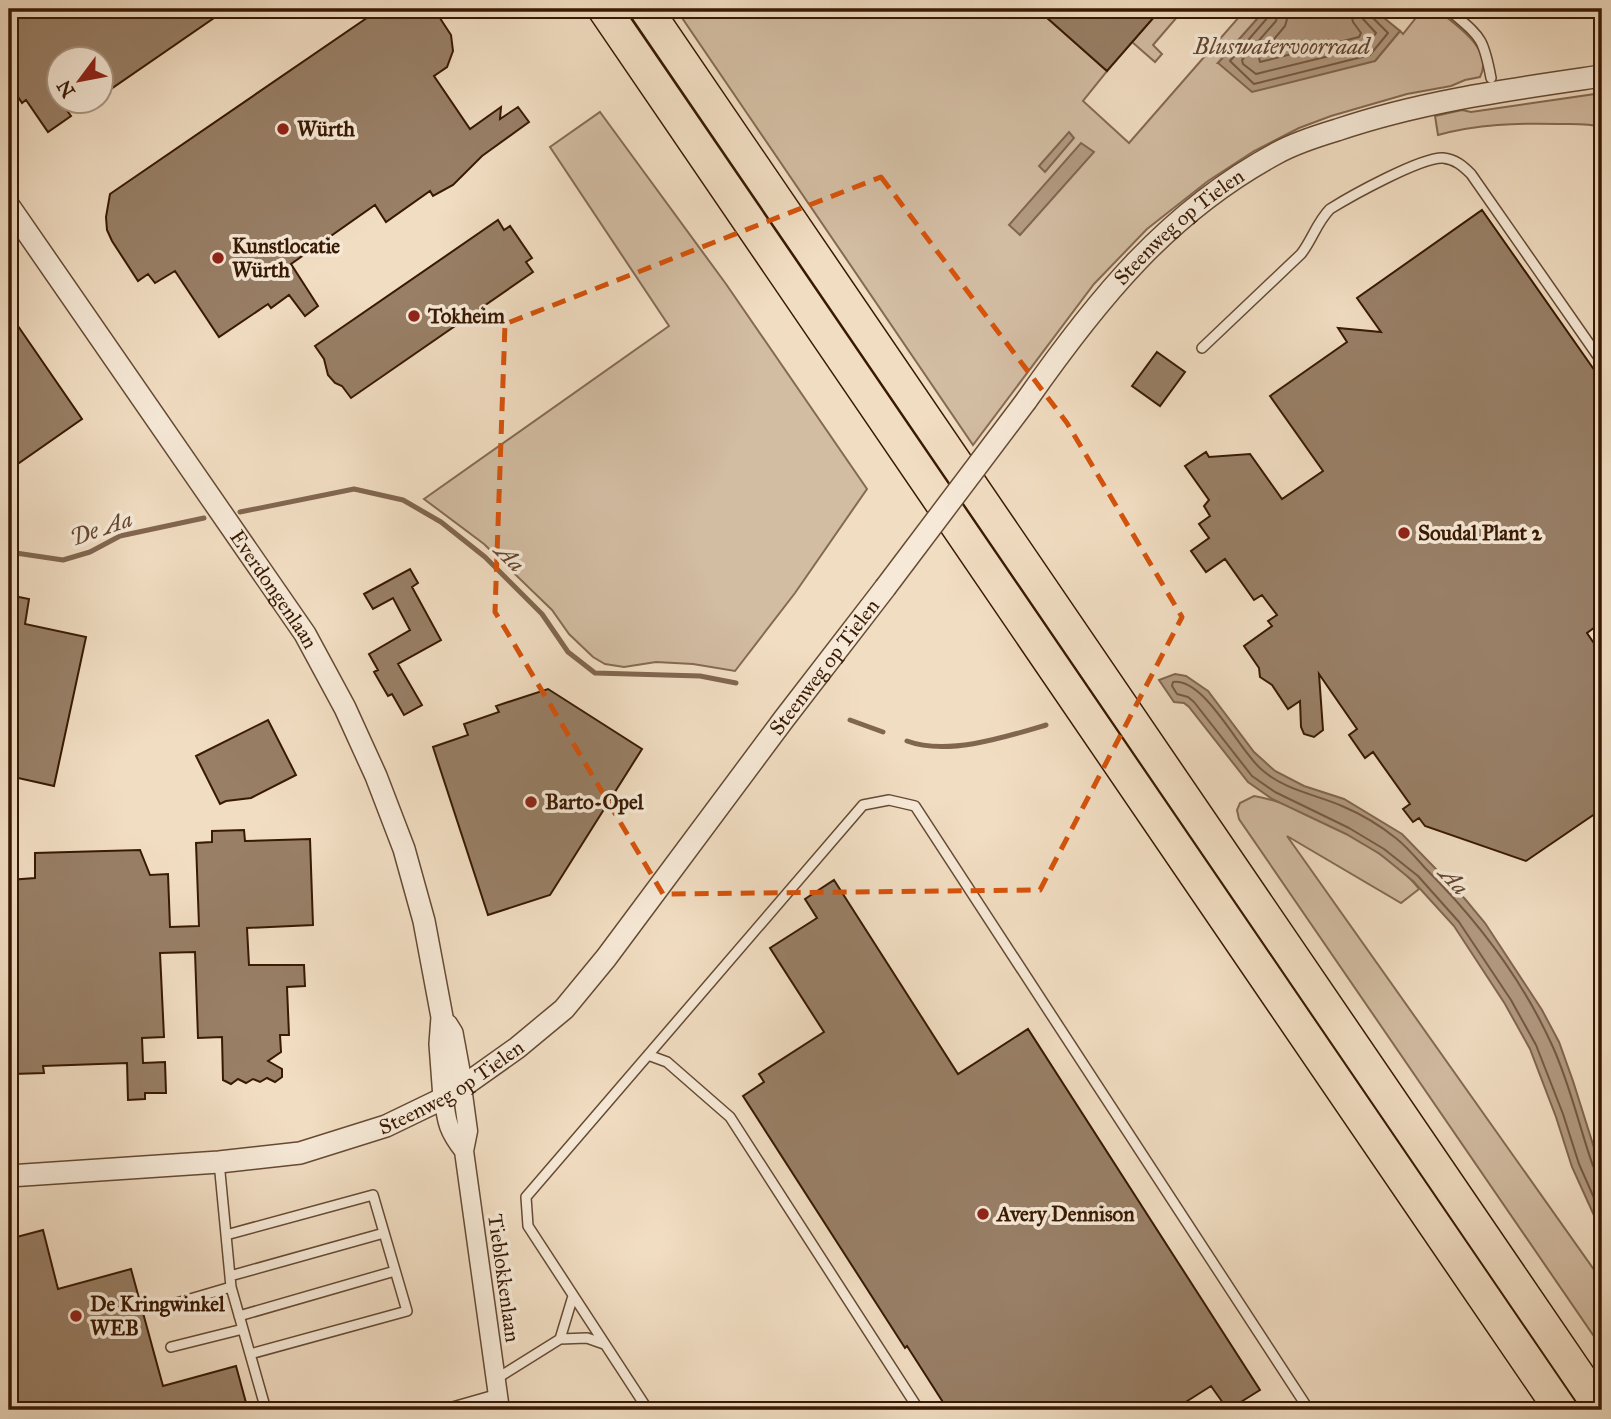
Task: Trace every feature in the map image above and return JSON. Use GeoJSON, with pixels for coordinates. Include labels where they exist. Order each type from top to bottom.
{"type":"FeatureCollection","features":[{"type":"Feature","properties":{"kind":"highway"},"geometry":{"type":"LineString","coordinates":[[604,9],[1561,1410]]}},
{"type":"Feature","properties":{"kind":"highway"},"geometry":{"type":"LineString","coordinates":[[646,9],[1602,1410]]}},
{"type":"Feature","properties":{"kind":"street","name":"Steenweg op Tielen"},"geometry":{"type":"LineString","coordinates":[[9,1175],[219,1163],[300,1153],[386,1126],[453,1093],[517,1048],[564,1009],[606,958],[791,709],[1026,401],[1074,332],[1136,260],[1178,220],[1223,185],[1279,152],[1384,113],[1493,92],[1602,76]]}},
{"type":"Feature","properties":{"kind":"street","name":"Everdongenlaan"},"geometry":{"type":"LineString","coordinates":[[9,206],[304,634],[345,708],[376,776],[404,849],[424,921],[442,1017],[440,1044],[453,1093]]}},
{"type":"Feature","properties":{"kind":"street","name":"Tieblokkenlaan"},"geometry":{"type":"LineString","coordinates":[[453,1093],[446,1121],[453,1138],[464,1151],[498,1394]]}},
{"type":"Feature","properties":{"kind":"lane"},"geometry":{"type":"LineString","coordinates":[[1448,9],[1481,38],[1491,78]]}},
{"type":"Feature","properties":{"kind":"lane"},"geometry":{"type":"LineString","coordinates":[[1202,348],[1301,254],[1330,209],[1420,163],[1445,158],[1455,161],[1471,174],[1602,362]]}},
{"type":"Feature","properties":{"kind":"lane"},"geometry":{"type":"LineString","coordinates":[[648,1410],[528,1226],[526,1197],[863,805],[889,800],[915,806],[1309,1410]]}},
{"type":"Feature","properties":{"kind":"lane"},"geometry":{"type":"LineString","coordinates":[[648,1055],[667,1062],[730,1117],[919,1410]]}},
{"type":"Feature","properties":{"kind":"lane"},"geometry":{"type":"LineString","coordinates":[[219,1163],[231,1287],[265,1410]]}},
{"type":"Feature","properties":{"kind":"lane"},"geometry":{"type":"LineString","coordinates":[[226,1235],[373,1195],[407,1311],[250,1354]]}},
{"type":"Feature","properties":{"kind":"lane"},"geometry":{"type":"LineString","coordinates":[[230,1276],[384,1233]]}},
{"type":"Feature","properties":{"kind":"lane"},"geometry":{"type":"LineString","coordinates":[[239,1317],[396,1271]]}},
{"type":"Feature","properties":{"kind":"lane"},"geometry":{"type":"LineString","coordinates":[[163,1307],[231,1287]]}},
{"type":"Feature","properties":{"kind":"lane"},"geometry":{"type":"LineString","coordinates":[[442,1410],[498,1394],[561,1339],[573,1296]]}},
{"type":"Feature","properties":{"kind":"lane"},"geometry":{"type":"LineString","coordinates":[[171,1347],[243,1329]]}},
{"type":"Feature","properties":{"kind":"lane"},"geometry":{"type":"LineString","coordinates":[[561,1339],[587,1338],[604,1344]]}},
{"type":"Feature","properties":{"kind":"highlighted area"},"geometry":{"type":"Polygon","coordinates":[[[881,177],[1067,423],[1182,617],[1040,890],[663,894],[495,612],[505,324],[881,177]]]}},
{"type":"Feature","properties":{"kind":"shaded area"},"geometry":{"type":"Polygon","coordinates":[[[620,9],[629,9],[949,477],[943,483],[620,9]]]}},
{"type":"Feature","properties":{"kind":"shaded area"},"geometry":{"type":"Polygon","coordinates":[[[676,9],[1037,9],[1107,71],[1083,101],[1129,143],[1246,9],[1266,9],[1218,63],[1375,61],[1400,31],[1403,34],[1423,9],[1436,9],[1470,38],[1482,57],[1483,67],[1480,77],[1451,86],[1407,94],[1299,128],[1254,151],[1208,181],[1147,229],[1094,284],[973,445],[676,9]]]}},
{"type":"Feature","properties":{"kind":"shaded area"},"geometry":{"type":"Polygon","coordinates":[[[1161,9],[1184,9],[1153,45],[1162,54],[1155,62],[1132,42],[1161,9]]]}},
{"type":"Feature","properties":{"kind":"shaded area"},"geometry":{"type":"Polygon","coordinates":[[[1602,93],[1602,127],[1580,124],[1513,124],[1468,128],[1438,135],[1435,116],[1462,110],[1471,112],[1602,93]]]}},
{"type":"Feature","properties":{"kind":"shaded area"},"geometry":{"type":"Polygon","coordinates":[[[600,112],[726,284],[867,489],[795,593],[735,671],[693,664],[656,662],[624,667],[605,664],[593,657],[569,634],[552,610],[484,544],[424,499],[669,326],[550,147],[600,112]]]}},
{"type":"Feature","properties":{"kind":"shaded area"},"geometry":{"type":"Polygon","coordinates":[[[1254,796],[1295,808],[1343,831],[1387,860],[1419,889],[1401,903],[1287,836],[1602,1281],[1602,1348],[1239,819],[1237,810],[1240,803],[1254,796]]]}},
{"type":"Feature","properties":{"kind":"water","name":"Bluswatervoorraad"},"geometry":{"type":"Polygon","coordinates":[[[1266,9],[1373,9],[1400,31],[1375,61],[1252,92],[1218,63],[1266,9]]]}},
{"type":"Feature","properties":{"kind":"water"},"geometry":{"type":"Polygon","coordinates":[[[1069,132],[1074,138],[1045,172],[1039,166],[1069,132]]]}},
{"type":"Feature","properties":{"kind":"water"},"geometry":{"type":"Polygon","coordinates":[[[1081,143],[1094,152],[1020,235],[1009,225],[1081,143]]]}},
{"type":"Feature","properties":{"kind":"water"},"geometry":{"type":"Polygon","coordinates":[[[1175,674],[1186,676],[1208,691],[1254,752],[1275,771],[1304,786],[1344,799],[1402,834],[1485,923],[1542,1010],[1559,1042],[1602,1173],[1602,1233],[1572,1167],[1530,1049],[1505,1004],[1454,926],[1413,881],[1380,854],[1346,834],[1272,799],[1248,782],[1189,707],[1184,703],[1174,702],[1159,680],[1175,674]]]}},
{"type":"Feature","properties":{"kind":"building"},"geometry":{"type":"Polygon","coordinates":[[[9,9],[227,9],[116,85],[116,46],[46,46],[46,116],[71,116],[48,132],[26,100],[22,103],[9,83],[9,9]]]}},
{"type":"Feature","properties":{"kind":"building"},"geometry":{"type":"Polygon","coordinates":[[[380,9],[434,9],[451,35],[453,51],[447,67],[434,76],[470,129],[501,107],[500,119],[518,107],[529,122],[482,156],[453,185],[433,196],[430,191],[386,222],[375,205],[291,264],[318,306],[305,316],[289,295],[271,308],[268,304],[219,337],[175,271],[155,283],[148,274],[138,281],[107,230],[110,194],[380,9]]]}},
{"type":"Feature","properties":{"kind":"building"},"geometry":{"type":"Polygon","coordinates":[[[1037,9],[1161,9],[1107,71],[1037,9]]]}},
{"type":"Feature","properties":{"kind":"building","name":"Soudal Plant 2"},"geometry":{"type":"Polygon","coordinates":[[[1482,210],[1602,381],[1602,622],[1587,633],[1602,655],[1602,809],[1526,861],[1425,826],[1419,818],[1413,822],[1403,809],[1410,804],[1373,752],[1365,758],[1349,735],[1357,729],[1319,674],[1323,730],[1314,737],[1304,734],[1301,727],[1300,701],[1288,709],[1272,685],[1260,677],[1259,668],[1244,646],[1272,626],[1268,621],[1277,615],[1262,595],[1254,600],[1225,559],[1206,572],[1191,551],[1209,538],[1199,524],[1210,516],[1204,506],[1209,500],[1185,466],[1206,452],[1209,457],[1250,454],[1282,499],[1323,471],[1270,396],[1347,342],[1338,328],[1381,332],[1357,298],[1482,210]]]}},
{"type":"Feature","properties":{"kind":"building","name":"Tokheim"},"geometry":{"type":"Polygon","coordinates":[[[498,220],[504,230],[510,226],[532,258],[526,262],[533,272],[351,398],[342,386],[328,375],[324,359],[315,346],[498,220]]]}},
{"type":"Feature","properties":{"kind":"building"},"geometry":{"type":"Polygon","coordinates":[[[9,313],[82,419],[9,470],[9,313]]]}},
{"type":"Feature","properties":{"kind":"building"},"geometry":{"type":"Polygon","coordinates":[[[1157,352],[1185,372],[1160,406],[1132,386],[1157,352]]]}},
{"type":"Feature","properties":{"kind":"building"},"geometry":{"type":"Polygon","coordinates":[[[410,569],[418,583],[412,587],[441,640],[398,664],[422,705],[404,715],[392,694],[388,696],[374,672],[378,670],[369,654],[410,630],[393,598],[373,609],[364,594],[410,569]]]}},
{"type":"Feature","properties":{"kind":"building"},"geometry":{"type":"Polygon","coordinates":[[[9,595],[29,599],[25,624],[86,637],[54,786],[9,776],[9,595]]]}},
{"type":"Feature","properties":{"kind":"building","name":"Barto-Opel"},"geometry":{"type":"Polygon","coordinates":[[[548,689],[642,749],[550,895],[488,915],[433,747],[468,735],[464,724],[499,712],[496,706],[548,689]]]}},
{"type":"Feature","properties":{"kind":"building"},"geometry":{"type":"Polygon","coordinates":[[[268,720],[296,775],[251,798],[220,804],[196,756],[268,720]]]}},
{"type":"Feature","properties":{"kind":"building"},"geometry":{"type":"Polygon","coordinates":[[[244,830],[245,841],[310,839],[313,925],[247,928],[249,965],[304,965],[305,986],[287,987],[289,1035],[280,1035],[281,1052],[268,1061],[282,1069],[282,1077],[275,1082],[267,1078],[260,1082],[253,1079],[246,1083],[238,1079],[231,1084],[223,1080],[222,1037],[198,1038],[195,952],[160,953],[164,1037],[142,1038],[143,1063],[165,1062],[166,1093],[145,1093],[145,1099],[128,1100],[127,1063],[43,1066],[44,1073],[13,1074],[9,1008],[15,1008],[14,979],[9,979],[9,880],[35,878],[35,853],[140,850],[150,875],[168,874],[170,927],[199,926],[196,843],[212,842],[212,831],[244,830]]]}},
{"type":"Feature","properties":{"kind":"building","name":"Avery Dennison"},"geometry":{"type":"Polygon","coordinates":[[[834,880],[958,1074],[1028,1029],[1260,1390],[1228,1410],[1211,1386],[1173,1410],[948,1410],[907,1346],[905,1348],[743,1096],[764,1082],[759,1074],[824,1032],[770,948],[817,918],[805,899],[834,880]]]}},
{"type":"Feature","properties":{"kind":"building","name":"De Kringwinkel WEB"},"geometry":{"type":"Polygon","coordinates":[[[43,1230],[58,1289],[131,1269],[163,1386],[236,1366],[248,1410],[9,1410],[9,1239],[43,1230]]]}},
{"type":"Feature","properties":{"kind":"waterway","name":"Aa"},"geometry":{"type":"LineString","coordinates":[[240,512],[354,489],[403,500],[441,522],[485,557],[542,614],[568,652],[595,673],[700,676],[736,683]]}},
{"type":"Feature","properties":{"kind":"waterway","name":"De Aa"},"geometry":{"type":"LineString","coordinates":[[9,552],[63,560],[90,552],[120,536],[204,518]]}},
{"type":"Feature","properties":{"kind":"waterway","name":"Aa"},"geometry":{"type":"LineString","coordinates":[[850,720],[883,732]]}},
{"type":"Feature","properties":{"kind":"waterway","name":"Aa"},"geometry":{"type":"LineString","coordinates":[[907,741],[940,747],[958,746],[1046,725]]}},
{"type":"Feature","properties":{"kind":"place","name":"Würth"},"geometry":{"type":"Point","coordinates":[283,129]}},
{"type":"Feature","properties":{"kind":"place","name":"Kunstlocatie Würth"},"geometry":{"type":"Point","coordinates":[218,258]}},
{"type":"Feature","properties":{"kind":"place","name":"Tokheim"},"geometry":{"type":"Point","coordinates":[414,316]}},
{"type":"Feature","properties":{"kind":"place","name":"Soudal Plant 2"},"geometry":{"type":"Point","coordinates":[1404,533]}},
{"type":"Feature","properties":{"kind":"place","name":"Barto-Opel"},"geometry":{"type":"Point","coordinates":[531,802]}},
{"type":"Feature","properties":{"kind":"place","name":"Avery Dennison"},"geometry":{"type":"Point","coordinates":[983,1214]}},
{"type":"Feature","properties":{"kind":"place","name":"De Kringwinkel WEB"},"geometry":{"type":"Point","coordinates":[76,1316]}}]}
